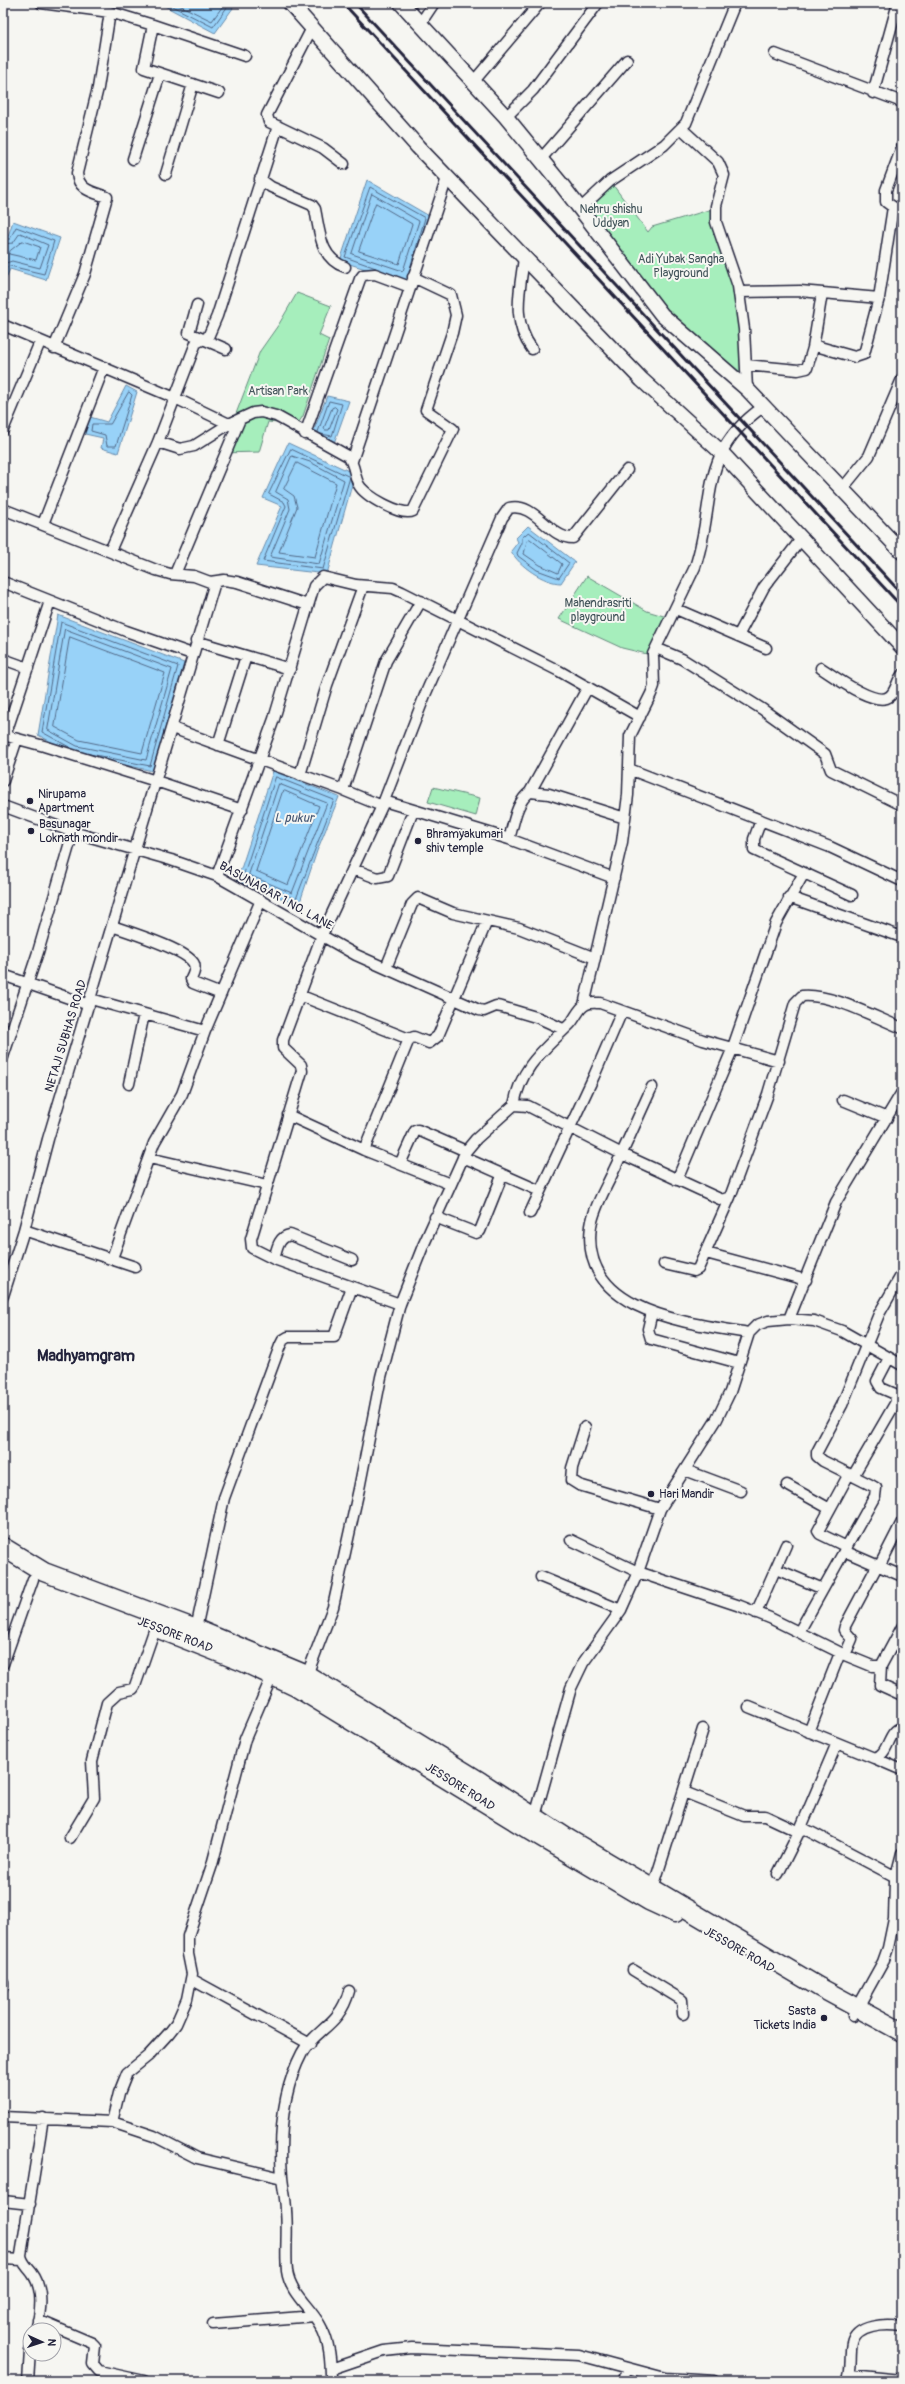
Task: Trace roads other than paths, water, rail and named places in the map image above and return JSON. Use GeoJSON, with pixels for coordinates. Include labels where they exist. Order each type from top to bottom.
{"type":"FeatureCollection","features":[{"type":"Feature","properties":{"kind":"highway"},"geometry":{"type":"LineString","coordinates":[[3,1547],[44,1572],[196,1629],[307,1676],[481,1782],[533,1824],[653,1888],[819,1988],[855,2012],[902,2032]]}},
{"type":"Feature","properties":{"kind":"highway","name":"JESSORE ROAD"},"geometry":{"type":"LineString","coordinates":[[3,1560],[33,1579],[60,1592],[155,1628],[296,1687],[533,1824],[649,1901],[662,1905],[855,2012],[902,2045]]}},
{"type":"Feature","properties":{"kind":"street"},"geometry":{"type":"LineString","coordinates":[[40,3],[110,12],[245,56]]}},
{"type":"Feature","properties":{"kind":"street"},"geometry":{"type":"LineString","coordinates":[[290,3],[447,178],[642,380],[720,452],[802,538],[902,647]]}},
{"type":"Feature","properties":{"kind":"street"},"geometry":{"type":"LineString","coordinates":[[401,3],[506,117],[662,315],[748,389],[763,407],[843,488],[900,550]]}},
{"type":"Feature","properties":{"kind":"street"},"geometry":{"type":"LineString","coordinates":[[420,24],[434,3]]}},
{"type":"Feature","properties":{"kind":"street"},"geometry":{"type":"LineString","coordinates":[[474,81],[540,3]]}},
{"type":"Feature","properties":{"kind":"street"},"geometry":{"type":"LineString","coordinates":[[506,117],[533,90],[598,3]]}},
{"type":"Feature","properties":{"kind":"street"},"geometry":{"type":"LineString","coordinates":[[580,209],[610,180],[664,145],[686,122],[700,93],[735,3]]}},
{"type":"Feature","properties":{"kind":"street"},"geometry":{"type":"LineString","coordinates":[[873,93],[898,3]]}},
{"type":"Feature","properties":{"kind":"street"},"geometry":{"type":"LineString","coordinates":[[54,348],[85,274],[107,197],[84,188],[77,179],[77,173],[98,88],[110,12]]}},
{"type":"Feature","properties":{"kind":"street"},"geometry":{"type":"LineString","coordinates":[[153,25],[144,66],[146,70],[219,93]]}},
{"type":"Feature","properties":{"kind":"street"},"geometry":{"type":"LineString","coordinates":[[312,28],[267,115],[269,122],[323,148],[344,164]]}},
{"type":"Feature","properties":{"kind":"street"},"geometry":{"type":"LineString","coordinates":[[775,54],[873,93],[902,102]]}},
{"type":"Feature","properties":{"kind":"street"},"geometry":{"type":"LineString","coordinates":[[540,160],[627,60]]}},
{"type":"Feature","properties":{"kind":"street"},"geometry":{"type":"LineString","coordinates":[[133,159],[160,74]]}},
{"type":"Feature","properties":{"kind":"street"},"geometry":{"type":"LineString","coordinates":[[166,174],[193,84]]}},
{"type":"Feature","properties":{"kind":"street"},"geometry":{"type":"LineString","coordinates":[[110,551],[158,442],[196,343],[208,337],[217,316],[278,126]]}},
{"type":"Feature","properties":{"kind":"street"},"geometry":{"type":"LineString","coordinates":[[681,128],[718,162],[723,170],[724,175],[716,206],[716,222],[738,292],[744,329],[748,389]]}},
{"type":"Feature","properties":{"kind":"street"},"geometry":{"type":"LineString","coordinates":[[813,348],[821,347],[855,356],[864,354],[879,298],[897,208],[886,202],[886,190],[902,147]]}},
{"type":"Feature","properties":{"kind":"street"},"geometry":{"type":"LineString","coordinates":[[352,461],[447,178]]}},
{"type":"Feature","properties":{"kind":"street"},"geometry":{"type":"LineString","coordinates":[[260,179],[271,187],[312,205],[315,209],[322,247],[336,264],[346,267]]}},
{"type":"Feature","properties":{"kind":"street"},"geometry":{"type":"LineString","coordinates":[[524,258],[518,312],[523,337],[532,349]]}},
{"type":"Feature","properties":{"kind":"street"},"geometry":{"type":"LineString","coordinates":[[158,442],[185,448],[194,446],[229,424],[252,413],[269,413],[305,434],[342,451],[352,461],[358,483],[368,496],[409,513],[416,505],[453,429],[426,410],[452,333],[456,315],[451,295],[412,282],[375,274],[363,275],[360,279],[305,434]]}},
{"type":"Feature","properties":{"kind":"street"},"geometry":{"type":"LineString","coordinates":[[738,292],[800,291],[879,298]]}},
{"type":"Feature","properties":{"kind":"street"},"geometry":{"type":"LineString","coordinates":[[746,365],[798,370],[807,368],[813,348],[822,293]]}},
{"type":"Feature","properties":{"kind":"street"},"geometry":{"type":"LineString","coordinates":[[197,305],[189,333],[226,349]]}},
{"type":"Feature","properties":{"kind":"street"},"geometry":{"type":"LineString","coordinates":[[3,325],[54,348],[104,367],[175,398],[229,424]]}},
{"type":"Feature","properties":{"kind":"street"},"geometry":{"type":"LineString","coordinates":[[3,430],[40,342]]}},
{"type":"Feature","properties":{"kind":"street"},"geometry":{"type":"LineString","coordinates":[[43,524],[104,367]]}},
{"type":"Feature","properties":{"kind":"street"},"geometry":{"type":"LineString","coordinates":[[843,488],[869,456],[902,379]]}},
{"type":"Feature","properties":{"kind":"street"},"geometry":{"type":"LineString","coordinates":[[307,1676],[333,1607],[359,1489],[381,1377],[400,1304],[435,1217],[464,1154],[476,1138],[514,1105],[519,1084],[527,1070],[550,1041],[576,1017],[584,1005],[614,878],[625,818],[630,736],[640,718],[654,686],[652,661],[656,648],[676,609],[700,553],[710,493],[720,452],[736,429],[763,407]]}},
{"type":"Feature","properties":{"kind":"street"},"geometry":{"type":"LineString","coordinates":[[175,574],[240,419]]}},
{"type":"Feature","properties":{"kind":"street"},"geometry":{"type":"LineString","coordinates":[[400,1304],[274,1259],[256,1251],[250,1244],[302,1071],[301,1065],[282,1048],[283,1040],[322,935],[383,803],[425,695],[502,518],[509,508],[517,506],[525,508],[562,536],[573,538],[627,470]]}},
{"type":"Feature","properties":{"kind":"street"},"geometry":{"type":"LineString","coordinates":[[3,509],[156,570],[194,576],[215,582],[224,580],[237,582],[308,605]]}},
{"type":"Feature","properties":{"kind":"street"},"geometry":{"type":"LineString","coordinates":[[900,550],[902,533]]}},
{"type":"Feature","properties":{"kind":"street"},"geometry":{"type":"LineString","coordinates":[[738,636],[764,587],[802,538]]}},
{"type":"Feature","properties":{"kind":"street"},"geometry":{"type":"LineString","coordinates":[[218,876],[260,761],[290,669],[314,586],[323,577],[363,586],[393,588],[588,687],[640,718]]}},
{"type":"Feature","properties":{"kind":"street"},"geometry":{"type":"LineString","coordinates":[[3,582],[192,654]]}},
{"type":"Feature","properties":{"kind":"street","name":"NETAJI SUBHAS ROAD"},"geometry":{"type":"LineString","coordinates":[[4,1292],[24,1230],[48,1139],[172,728],[192,654],[215,582]]}},
{"type":"Feature","properties":{"kind":"street"},"geometry":{"type":"LineString","coordinates":[[300,775],[327,685],[363,586]]}},
{"type":"Feature","properties":{"kind":"street"},"geometry":{"type":"LineString","coordinates":[[50,601],[4,736],[156,781],[242,810]]}},
{"type":"Feature","properties":{"kind":"street"},"geometry":{"type":"LineString","coordinates":[[343,790],[386,661],[421,601]]}},
{"type":"Feature","properties":{"kind":"street"},"geometry":{"type":"LineString","coordinates":[[676,609],[766,648]]}},
{"type":"Feature","properties":{"kind":"street"},"geometry":{"type":"LineString","coordinates":[[196,641],[290,669]]}},
{"type":"Feature","properties":{"kind":"street"},"geometry":{"type":"LineString","coordinates":[[656,648],[682,660],[762,709],[825,754],[831,770],[902,805]]}},
{"type":"Feature","properties":{"kind":"street"},"geometry":{"type":"LineString","coordinates":[[218,745],[246,656]]}},
{"type":"Feature","properties":{"kind":"street"},"geometry":{"type":"LineString","coordinates":[[3,659],[28,668]]}},
{"type":"Feature","properties":{"kind":"street"},"geometry":{"type":"LineString","coordinates":[[821,668],[867,696],[879,700],[889,697],[902,675]]}},
{"type":"Feature","properties":{"kind":"street"},"geometry":{"type":"LineString","coordinates":[[509,839],[519,807],[524,797],[530,792],[588,687]]}},
{"type":"Feature","properties":{"kind":"street"},"geometry":{"type":"LineString","coordinates":[[172,728],[343,790],[509,839],[614,878]]}},
{"type":"Feature","properties":{"kind":"street"},"geometry":{"type":"LineString","coordinates":[[3,780],[17,739]]}},
{"type":"Feature","properties":{"kind":"street"},"geometry":{"type":"LineString","coordinates":[[629,769],[830,847],[900,880]]}},
{"type":"Feature","properties":{"kind":"street"},"geometry":{"type":"LineString","coordinates":[[530,792],[549,794],[625,818]]}},
{"type":"Feature","properties":{"kind":"street","name":"BASUNAGAR 1 NO. LANE"},"geometry":{"type":"LineString","coordinates":[[3,806],[73,832],[218,876],[332,942],[456,1000],[479,1010],[496,1006],[502,1007],[539,1018],[563,1029]]}},
{"type":"Feature","properties":{"kind":"street"},"geometry":{"type":"LineString","coordinates":[[353,869],[377,878],[388,876],[413,811]]}},
{"type":"Feature","properties":{"kind":"street"},"geometry":{"type":"LineString","coordinates":[[761,820],[754,839],[754,850],[852,895]]}},
{"type":"Feature","properties":{"kind":"street"},"geometry":{"type":"LineString","coordinates":[[3,1057],[28,984],[73,832]]}},
{"type":"Feature","properties":{"kind":"street"},"geometry":{"type":"LineString","coordinates":[[677,1180],[732,1050],[770,938],[789,897],[804,873]]}},
{"type":"Feature","properties":{"kind":"street"},"geometry":{"type":"LineString","coordinates":[[789,897],[902,938]]}},
{"type":"Feature","properties":{"kind":"street"},"geometry":{"type":"LineString","coordinates":[[386,968],[412,904],[418,898],[453,913],[519,928],[595,958]]}},
{"type":"Feature","properties":{"kind":"street"},"geometry":{"type":"LineString","coordinates":[[112,1258],[159,1132],[182,1094],[221,994],[261,900]]}},
{"type":"Feature","properties":{"kind":"street"},"geometry":{"type":"LineString","coordinates":[[299,995],[410,1039],[414,1037],[429,1043],[434,1041],[456,1000],[487,921]]}},
{"type":"Feature","properties":{"kind":"street"},"geometry":{"type":"LineString","coordinates":[[112,926],[162,944],[185,955],[194,964],[193,983],[221,994]]}},
{"type":"Feature","properties":{"kind":"street"},"geometry":{"type":"LineString","coordinates":[[3,975],[90,1002],[144,1014],[206,1032]]}},
{"type":"Feature","properties":{"kind":"street"},"geometry":{"type":"LineString","coordinates":[[664,1264],[694,1271],[698,1269],[730,1197],[751,1144],[779,1061],[795,1003],[802,996],[812,995],[835,1002],[902,1028]]}},
{"type":"Feature","properties":{"kind":"street"},"geometry":{"type":"LineString","coordinates":[[584,1005],[600,1003],[732,1050],[779,1061]]}},
{"type":"Feature","properties":{"kind":"street"},"geometry":{"type":"LineString","coordinates":[[530,1213],[594,1076],[622,1011]]}},
{"type":"Feature","properties":{"kind":"street"},"geometry":{"type":"LineString","coordinates":[[129,1084],[144,1014]]}},
{"type":"Feature","properties":{"kind":"street"},"geometry":{"type":"LineString","coordinates":[[364,1150],[410,1039]]}},
{"type":"Feature","properties":{"kind":"street"},"geometry":{"type":"LineString","coordinates":[[652,1087],[595,1210],[591,1226],[592,1253],[603,1280],[613,1291],[652,1312],[676,1320],[749,1333]]}},
{"type":"Feature","properties":{"kind":"street"},"geometry":{"type":"LineString","coordinates":[[789,1319],[806,1280],[836,1202],[902,1092]]}},
{"type":"Feature","properties":{"kind":"street"},"geometry":{"type":"LineString","coordinates":[[843,1100],[887,1118]]}},
{"type":"Feature","properties":{"kind":"street"},"geometry":{"type":"LineString","coordinates":[[514,1105],[528,1106],[570,1126],[622,1154],[722,1200],[730,1197]]}},
{"type":"Feature","properties":{"kind":"street"},"geometry":{"type":"LineString","coordinates":[[288,1115],[364,1150],[450,1184]]}},
{"type":"Feature","properties":{"kind":"street"},"geometry":{"type":"LineString","coordinates":[[400,1164],[415,1131],[418,1130],[502,1176],[540,1191]]}},
{"type":"Feature","properties":{"kind":"street"},"geometry":{"type":"LineString","coordinates":[[149,1158],[267,1185]]}},
{"type":"Feature","properties":{"kind":"street"},"geometry":{"type":"LineString","coordinates":[[435,1217],[476,1233],[480,1231],[502,1176]]}},
{"type":"Feature","properties":{"kind":"street"},"geometry":{"type":"LineString","coordinates":[[24,1230],[112,1258],[135,1267]]}},
{"type":"Feature","properties":{"kind":"street"},"geometry":{"type":"LineString","coordinates":[[274,1259],[279,1242],[286,1236],[290,1235],[352,1260]]}},
{"type":"Feature","properties":{"kind":"street"},"geometry":{"type":"LineString","coordinates":[[706,1253],[806,1280]]}},
{"type":"Feature","properties":{"kind":"street"},"geometry":{"type":"LineString","coordinates":[[799,1632],[876,1492],[871,1485],[819,1459],[817,1452],[842,1405],[879,1314],[902,1274]]}},
{"type":"Feature","properties":{"kind":"street"},"geometry":{"type":"LineString","coordinates":[[196,1629],[224,1498],[280,1346],[283,1340],[288,1338],[334,1337],[352,1287]]}},
{"type":"Feature","properties":{"kind":"street"},"geometry":{"type":"LineString","coordinates":[[652,1312],[648,1329],[651,1339],[739,1364]]}},
{"type":"Feature","properties":{"kind":"street"},"geometry":{"type":"LineString","coordinates":[[533,1824],[571,1688],[583,1663],[621,1610],[638,1572],[660,1509],[718,1419],[730,1392],[749,1333],[756,1325],[789,1319],[806,1319],[829,1325],[902,1365]]}},
{"type":"Feature","properties":{"kind":"street"},"geometry":{"type":"LineString","coordinates":[[889,1358],[877,1381],[881,1388],[894,1394],[896,1402],[818,1531],[820,1534],[846,1549],[878,1566],[902,1576]]}},
{"type":"Feature","properties":{"kind":"street"},"geometry":{"type":"LineString","coordinates":[[585,1427],[572,1468],[571,1480],[579,1485],[660,1509]]}},
{"type":"Feature","properties":{"kind":"street"},"geometry":{"type":"LineString","coordinates":[[685,1470],[741,1490]]}},
{"type":"Feature","properties":{"kind":"street"},"geometry":{"type":"LineString","coordinates":[[787,1485],[830,1509]]}},
{"type":"Feature","properties":{"kind":"street"},"geometry":{"type":"LineString","coordinates":[[809,1732],[843,1654],[852,1639],[844,1630],[845,1626],[902,1522]]}},
{"type":"Feature","properties":{"kind":"street"},"geometry":{"type":"LineString","coordinates":[[571,1540],[638,1572],[756,1613],[843,1654],[872,1666],[881,1666]]}},
{"type":"Feature","properties":{"kind":"street"},"geometry":{"type":"LineString","coordinates":[[756,1613],[786,1545]]}},
{"type":"Feature","properties":{"kind":"street"},"geometry":{"type":"LineString","coordinates":[[776,1569],[823,1589]]}},
{"type":"Feature","properties":{"kind":"street"},"geometry":{"type":"LineString","coordinates":[[541,1577],[621,1610]]}},
{"type":"Feature","properties":{"kind":"street"},"geometry":{"type":"LineString","coordinates":[[3,1664],[33,1579]]}},
{"type":"Feature","properties":{"kind":"street"},"geometry":{"type":"LineString","coordinates":[[902,1627],[881,1666],[880,1685],[902,1695]]}},
{"type":"Feature","properties":{"kind":"street"},"geometry":{"type":"LineString","coordinates":[[70,1838],[94,1798],[92,1761],[107,1702],[119,1692],[133,1689],[135,1686],[155,1628]]}},
{"type":"Feature","properties":{"kind":"street"},"geometry":{"type":"LineString","coordinates":[[112,2122],[120,2088],[127,2073],[148,2056],[176,2024],[187,1999],[191,1979],[188,1936],[220,1839],[245,1739],[272,1676]]}},
{"type":"Feature","properties":{"kind":"street"},"geometry":{"type":"LineString","coordinates":[[749,1708],[902,1770]]}},
{"type":"Feature","properties":{"kind":"street"},"geometry":{"type":"LineString","coordinates":[[653,1888],[703,1728]]}},
{"type":"Feature","properties":{"kind":"street"},"geometry":{"type":"LineString","coordinates":[[874,1758],[883,1754],[895,1732],[902,1728]]}},
{"type":"Feature","properties":{"kind":"street"},"geometry":{"type":"LineString","coordinates":[[778,1874],[800,1829],[837,1743]]}},
{"type":"Feature","properties":{"kind":"street"},"geometry":{"type":"LineString","coordinates":[[684,1792],[744,1816],[765,1816],[800,1829],[896,1877]]}},
{"type":"Feature","properties":{"kind":"street"},"geometry":{"type":"LineString","coordinates":[[855,2012],[886,1955],[898,1914],[896,1877],[902,1853]]}},
{"type":"Feature","properties":{"kind":"street"},"geometry":{"type":"LineString","coordinates":[[633,1970],[682,2000],[683,2014]]}},
{"type":"Feature","properties":{"kind":"street"},"geometry":{"type":"LineString","coordinates":[[191,1979],[310,2044]]}},
{"type":"Feature","properties":{"kind":"street"},"geometry":{"type":"LineString","coordinates":[[3,1982],[3,1987]]}},
{"type":"Feature","properties":{"kind":"street"},"geometry":{"type":"LineString","coordinates":[[331,2381],[331,2369],[326,2338],[320,2324],[298,2295],[287,2273],[287,2213],[282,2178],[281,2129],[284,2108],[298,2062],[310,2044],[333,2022],[342,2010],[349,1991]]}},
{"type":"Feature","properties":{"kind":"street"},"geometry":{"type":"LineString","coordinates":[[3,2117],[112,2122],[154,2136],[197,2158],[282,2178]]}},
{"type":"Feature","properties":{"kind":"street"},"geometry":{"type":"LineString","coordinates":[[43,2118],[21,2255],[22,2260],[38,2281],[40,2291],[38,2320],[92,2343],[95,2346],[93,2364],[94,2368],[99,2371],[144,2381]]}},
{"type":"Feature","properties":{"kind":"street"},"geometry":{"type":"LineString","coordinates":[[3,2201],[30,2204]]}},
{"type":"Feature","properties":{"kind":"street"},"geometry":{"type":"LineString","coordinates":[[3,2259],[22,2260]]}},
{"type":"Feature","properties":{"kind":"street"},"geometry":{"type":"LineString","coordinates":[[213,2324],[314,2316]]}},
{"type":"Feature","properties":{"kind":"street"},"geometry":{"type":"LineString","coordinates":[[902,2326],[879,2326],[863,2330],[855,2336],[852,2345],[849,2378],[902,2380]]}},
{"type":"Feature","properties":{"kind":"street"},"geometry":{"type":"LineString","coordinates":[[331,2369],[384,2351],[412,2348],[579,2355],[665,2378],[714,2381]]}},
{"type":"Feature","properties":{"kind":"street"},"geometry":{"type":"LineString","coordinates":[[28,2381],[29,2362]]}},
{"type":"Feature","properties":{"kind":"street"},"geometry":{"type":"LineString","coordinates":[[623,2381],[626,2368]]}},
{"type":"Feature","properties":{"kind":"water"},"geometry":{"type":"Polygon","coordinates":[[[159,3],[234,3],[233,8],[215,33],[159,3]]]}},
{"type":"Feature","properties":{"kind":"water"},"geometry":{"type":"Polygon","coordinates":[[[367,180],[431,217],[410,283],[340,261],[367,180]]]}},
{"type":"Feature","properties":{"kind":"water"},"geometry":{"type":"Polygon","coordinates":[[[13,221],[60,238],[46,280],[10,269],[3,285],[3,235],[8,236],[13,221]]]}},
{"type":"Feature","properties":{"kind":"water"},"geometry":{"type":"Polygon","coordinates":[[[126,386],[137,392],[118,453],[101,448],[103,438],[85,434],[90,417],[107,422],[126,386]]]}},
{"type":"Feature","properties":{"kind":"water"},"geometry":{"type":"Polygon","coordinates":[[[327,396],[349,401],[334,443],[312,435],[327,396]]]}},
{"type":"Feature","properties":{"kind":"water"},"geometry":{"type":"Polygon","coordinates":[[[288,443],[355,474],[327,574],[256,566],[282,506],[263,498],[288,443]]]}},
{"type":"Feature","properties":{"kind":"water"},"geometry":{"type":"Polygon","coordinates":[[[528,526],[575,562],[561,583],[547,580],[533,573],[515,557],[511,551],[518,542],[516,538],[528,526]]]}},
{"type":"Feature","properties":{"kind":"water"},"geometry":{"type":"Polygon","coordinates":[[[58,615],[184,663],[153,771],[74,754],[38,735],[58,615]]]}},
{"type":"Feature","properties":{"kind":"water","name":"L pukur"},"geometry":{"type":"Polygon","coordinates":[[[273,771],[339,797],[317,851],[299,905],[237,881],[273,771]]]}},
{"type":"Feature","properties":{"kind":"railway"},"geometry":{"type":"LineString","coordinates":[[343,3],[902,607]]}},
{"type":"Feature","properties":{"kind":"railway"},"geometry":{"type":"LineString","coordinates":[[355,3],[902,594]]}},
{"type":"Feature","properties":{"kind":"place","name":"Nirupama Apartment"},"geometry":{"type":"Point","coordinates":[30,801]}},
{"type":"Feature","properties":{"kind":"place","name":"Basunagar Loknath mondir"},"geometry":{"type":"Point","coordinates":[31,831]}},
{"type":"Feature","properties":{"kind":"place","name":"Bhramyakumari shiv temple"},"geometry":{"type":"Point","coordinates":[418,841]}},
{"type":"Feature","properties":{"kind":"place","name":"Hari Mandir"},"geometry":{"type":"Point","coordinates":[651,1494]}},
{"type":"Feature","properties":{"kind":"place","name":"Sasta Tickets India"},"geometry":{"type":"Point","coordinates":[824,2018]}},
{"type":"Feature","properties":{"kind":"district","name":"Madhyamgram"},"geometry":{"type":"Point","coordinates":[86,1356]}},
{"type":"Feature","properties":{"kind":"park label","name":"Nehru shishu Uddyan"},"geometry":{"type":"Point","coordinates":[611,216]}},
{"type":"Feature","properties":{"kind":"park label","name":"Adi Yubak Sangha Playground"},"geometry":{"type":"Point","coordinates":[681,266]}},
{"type":"Feature","properties":{"kind":"park label","name":"Artisan Park"},"geometry":{"type":"Point","coordinates":[278,391]}},
{"type":"Feature","properties":{"kind":"park label","name":"Mahendrasriti playground"},"geometry":{"type":"Point","coordinates":[598,610]}}]}
